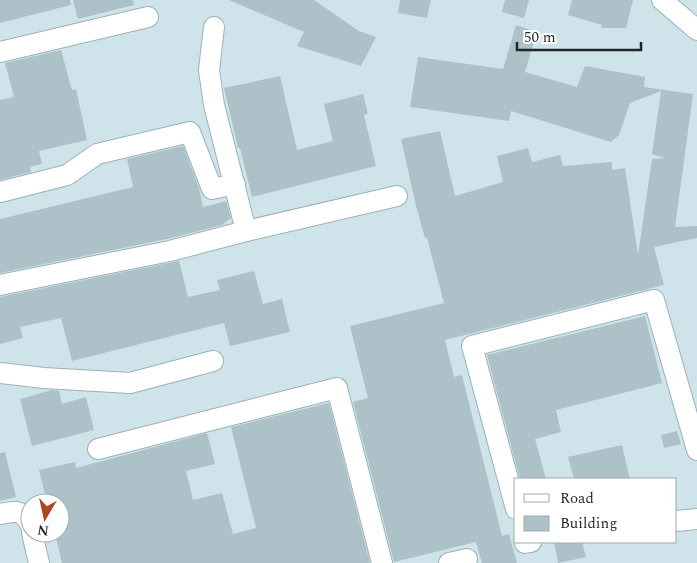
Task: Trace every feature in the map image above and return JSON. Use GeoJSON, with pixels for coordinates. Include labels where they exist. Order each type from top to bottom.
{"type":"FeatureCollection","features":[{"type":"Feature","properties":{"kind":"street"},"geometry":{"type":"LineString","coordinates":[[662,0],[697,30]]}},
{"type":"Feature","properties":{"kind":"street"},"geometry":{"type":"LineString","coordinates":[[0,52],[148,17]]}},
{"type":"Feature","properties":{"kind":"street"},"geometry":{"type":"LineString","coordinates":[[214,27],[209,70],[214,105],[246,230]]}},
{"type":"Feature","properties":{"kind":"street"},"geometry":{"type":"LineString","coordinates":[[0,192],[67,175],[97,154],[190,132],[212,189],[234,184]]}},
{"type":"Feature","properties":{"kind":"street"},"geometry":{"type":"LineString","coordinates":[[0,285],[170,251],[246,230],[397,196]]}},
{"type":"Feature","properties":{"kind":"street"},"geometry":{"type":"LineString","coordinates":[[514,501],[472,346],[654,300],[697,450]]}},
{"type":"Feature","properties":{"kind":"street"},"geometry":{"type":"LineString","coordinates":[[0,373],[44,378],[130,383],[213,361]]}},
{"type":"Feature","properties":{"kind":"street"},"geometry":{"type":"LineString","coordinates":[[98,448],[338,388],[382,563]]}},
{"type":"Feature","properties":{"kind":"street"},"geometry":{"type":"LineString","coordinates":[[0,514],[15,511],[20,514]]}},
{"type":"Feature","properties":{"kind":"street"},"geometry":{"type":"LineString","coordinates":[[677,521],[697,519]]}},
{"type":"Feature","properties":{"kind":"street"},"geometry":{"type":"LineString","coordinates":[[34,543],[39,563]]}},
{"type":"Feature","properties":{"kind":"building"},"geometry":{"type":"Polygon","coordinates":[[[0,0],[70,0],[71,5],[0,23],[0,0]]]}},
{"type":"Feature","properties":{"kind":"building"},"geometry":{"type":"Polygon","coordinates":[[[73,0],[133,0],[134,5],[78,19],[73,0]]]}},
{"type":"Feature","properties":{"kind":"building"},"geometry":{"type":"Polygon","coordinates":[[[229,0],[314,0],[359,31],[376,37],[361,66],[297,46],[304,32],[229,0]]]}},
{"type":"Feature","properties":{"kind":"building"},"geometry":{"type":"Polygon","coordinates":[[[400,0],[431,0],[427,18],[398,13],[400,0]]]}},
{"type":"Feature","properties":{"kind":"building"},"geometry":{"type":"Polygon","coordinates":[[[505,0],[529,0],[524,18],[502,12],[505,0]]]}},
{"type":"Feature","properties":{"kind":"building"},"geometry":{"type":"Polygon","coordinates":[[[572,0],[633,0],[626,28],[601,28],[602,25],[568,15],[572,0]]]}},
{"type":"Feature","properties":{"kind":"building"},"geometry":{"type":"Polygon","coordinates":[[[516,25],[537,32],[525,72],[577,87],[585,66],[645,77],[644,87],[693,94],[675,227],[697,226],[697,238],[654,247],[664,285],[445,340],[454,377],[462,375],[502,536],[509,534],[517,563],[482,563],[476,542],[394,562],[353,402],[368,398],[350,326],[444,303],[427,238],[425,238],[416,206],[401,139],[440,131],[455,196],[503,182],[497,156],[528,148],[532,162],[560,155],[563,166],[612,162],[612,170],[625,168],[638,255],[652,159],[665,158],[652,154],[661,91],[630,103],[619,135],[611,142],[511,111],[509,121],[410,107],[418,57],[503,69],[516,25]]]}},
{"type":"Feature","properties":{"kind":"building"},"geometry":{"type":"Polygon","coordinates":[[[61,50],[72,90],[76,89],[87,140],[39,151],[42,164],[30,167],[31,172],[0,180],[0,100],[14,97],[5,63],[61,50]]]}},
{"type":"Feature","properties":{"kind":"building"},"geometry":{"type":"Polygon","coordinates":[[[280,76],[297,150],[333,141],[324,104],[363,94],[368,114],[364,115],[376,166],[252,197],[224,88],[280,76]]]}},
{"type":"Feature","properties":{"kind":"building"},"geometry":{"type":"Polygon","coordinates":[[[183,146],[199,188],[203,207],[226,201],[231,218],[222,225],[167,239],[0,273],[0,219],[133,187],[127,159],[183,146]]]}},
{"type":"Feature","properties":{"kind":"building"},"geometry":{"type":"Polygon","coordinates":[[[179,261],[188,297],[220,290],[217,280],[254,271],[263,304],[282,299],[290,332],[230,346],[224,323],[72,361],[61,318],[20,327],[23,338],[0,344],[0,297],[179,261]]]}},
{"type":"Feature","properties":{"kind":"building"},"geometry":{"type":"Polygon","coordinates":[[[645,316],[662,383],[556,410],[561,432],[535,439],[546,478],[520,478],[487,355],[645,316]]]}},
{"type":"Feature","properties":{"kind":"building"},"geometry":{"type":"Polygon","coordinates":[[[52,390],[59,391],[62,404],[86,397],[94,430],[32,446],[20,399],[52,390]]]}},
{"type":"Feature","properties":{"kind":"building"},"geometry":{"type":"Polygon","coordinates":[[[329,403],[370,563],[62,563],[57,543],[70,543],[70,493],[45,493],[39,470],[75,462],[76,468],[207,433],[215,464],[186,471],[193,500],[222,493],[233,534],[256,528],[231,427],[329,403]]]}},
{"type":"Feature","properties":{"kind":"building"},"geometry":{"type":"Polygon","coordinates":[[[677,431],[681,444],[664,448],[661,435],[677,431]]]}},
{"type":"Feature","properties":{"kind":"building"},"geometry":{"type":"Polygon","coordinates":[[[622,445],[630,478],[574,478],[568,457],[622,445]]]}},
{"type":"Feature","properties":{"kind":"building"},"geometry":{"type":"Polygon","coordinates":[[[5,452],[16,497],[0,501],[0,453],[5,452]]]}},
{"type":"Feature","properties":{"kind":"building"},"geometry":{"type":"Polygon","coordinates":[[[554,543],[582,543],[586,557],[558,563],[554,543]]]}}]}
